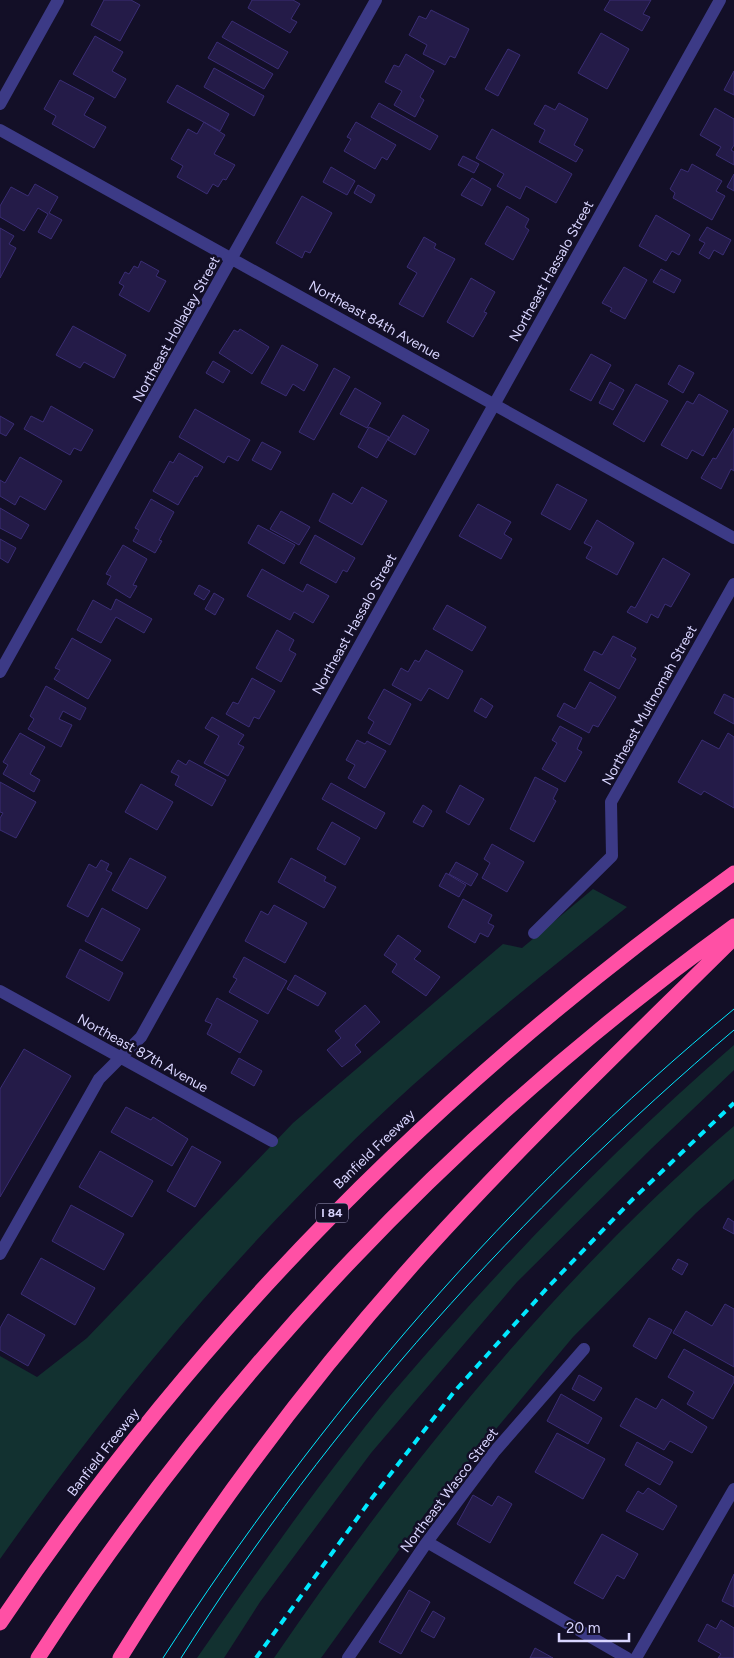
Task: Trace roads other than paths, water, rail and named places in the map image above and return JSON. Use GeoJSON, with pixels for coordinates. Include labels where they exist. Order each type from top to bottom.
{"type":"FeatureCollection","features":[{"type":"Feature","properties":{"kind":"highway","name":"Banfield Freeway"},"geometry":{"type":"LineString","coordinates":[[0,1623],[75,1515],[127,1446],[216,1339],[302,1244],[411,1136],[496,1060],[624,954],[734,873]]}},
{"type":"Feature","properties":{"kind":"highway"},"geometry":{"type":"LineString","coordinates":[[38,1658],[114,1545],[172,1467],[274,1344],[346,1266],[447,1163],[517,1100],[650,989],[734,926]]}},
{"type":"Feature","properties":{"kind":"highway"},"geometry":{"type":"LineString","coordinates":[[120,1658],[219,1508],[370,1314],[425,1250],[510,1160],[734,938]]}},
{"type":"Feature","properties":{"kind":"street"},"geometry":{"type":"LineString","coordinates":[[0,104],[58,0]]}},
{"type":"Feature","properties":{"kind":"street","name":"Northeast Holladay Street"},"geometry":{"type":"LineString","coordinates":[[0,672],[376,0]]}},
{"type":"Feature","properties":{"kind":"street","name":"Northeast Hassalo Street"},"geometry":{"type":"LineString","coordinates":[[0,1254],[99,1079],[141,1037],[720,0]]}},
{"type":"Feature","properties":{"kind":"street","name":"Northeast 84th Avenue"},"geometry":{"type":"LineString","coordinates":[[0,130],[734,538]]}},
{"type":"Feature","properties":{"kind":"street","name":"Northeast Multnomah Street"},"geometry":{"type":"LineString","coordinates":[[534,933],[612,856],[611,802],[734,584]]}},
{"type":"Feature","properties":{"kind":"street","name":"Northeast 87th Avenue"},"geometry":{"type":"LineString","coordinates":[[0,991],[272,1142]]}},
{"type":"Feature","properties":{"kind":"street","name":"Northeast Wasco Street"},"geometry":{"type":"LineString","coordinates":[[348,1658],[427,1542],[495,1451],[584,1349]]}},
{"type":"Feature","properties":{"kind":"street"},"geometry":{"type":"LineString","coordinates":[[636,1658],[734,1489]]}},
{"type":"Feature","properties":{"kind":"street"},"geometry":{"type":"LineString","coordinates":[[427,1542],[627,1658]]}},
{"type":"Feature","properties":{"kind":"tram line"},"geometry":{"type":"LineString","coordinates":[[163,1658],[224,1567],[287,1479],[423,1311],[496,1231],[572,1154],[651,1080],[734,1009]]}},
{"type":"Feature","properties":{"kind":"tram line"},"geometry":{"type":"LineString","coordinates":[[181,1658],[239,1570],[300,1485],[365,1403],[433,1323],[579,1171],[655,1099],[734,1030]]}},
{"type":"Feature","properties":{"kind":"railway"},"geometry":{"type":"LineString","coordinates":[[256,1658],[372,1498],[454,1392],[548,1287],[633,1199],[734,1103]]}}]}
